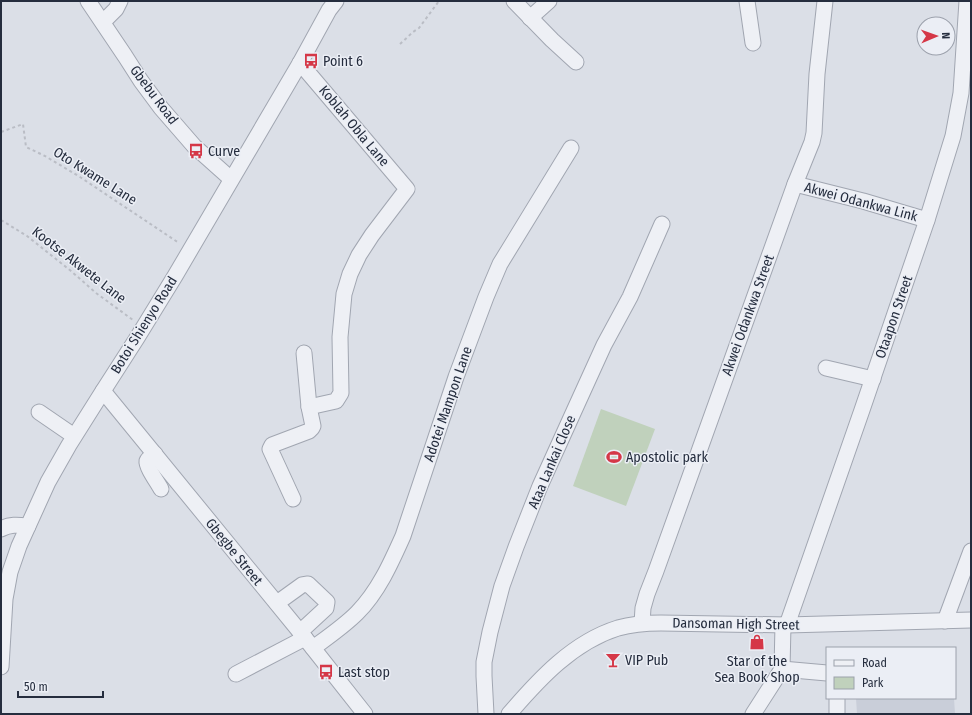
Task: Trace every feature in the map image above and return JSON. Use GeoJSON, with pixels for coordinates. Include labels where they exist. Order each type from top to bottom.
{"type":"FeatureCollection","features":[{"type":"Feature","properties":{"kind":"street","name":"Gbebu Road"},"geometry":{"type":"LineString","coordinates":[[88,1],[141,81],[161,108],[194,146],[231,179]]}},
{"type":"Feature","properties":{"kind":"street"},"geometry":{"type":"LineString","coordinates":[[103,22],[116,9],[120,1]]}},
{"type":"Feature","properties":{"kind":"street"},"geometry":{"type":"LineString","coordinates":[[522,10],[535,1]]}},
{"type":"Feature","properties":{"kind":"street"},"geometry":{"type":"LineString","coordinates":[[522,10],[548,1]]}},
{"type":"Feature","properties":{"kind":"street"},"geometry":{"type":"LineString","coordinates":[[747,1],[754,43]]}},
{"type":"Feature","properties":{"kind":"street","name":"Akwei Odankwa Street"},"geometry":{"type":"LineString","coordinates":[[642,623],[643,608],[647,594],[795,184],[812,142],[814,133],[817,74],[825,1]]}},
{"type":"Feature","properties":{"kind":"street","name":"Otaapon Street"},"geometry":{"type":"LineString","coordinates":[[782,670],[785,625],[873,379],[927,220],[953,136],[961,93],[967,1]]}},
{"type":"Feature","properties":{"kind":"street","name":"Botoi Shienyo Road"},"geometry":{"type":"LineString","coordinates":[[1,667],[5,599],[10,572],[19,546],[48,482],[74,436],[144,327],[190,250],[300,63],[330,4]]}},
{"type":"Feature","properties":{"kind":"street"},"geometry":{"type":"LineString","coordinates":[[522,10],[576,62]]}},
{"type":"Feature","properties":{"kind":"street","name":"Koblah Obla Lane"},"geometry":{"type":"LineString","coordinates":[[300,63],[407,189],[372,235],[359,255],[350,274],[344,294],[340,337],[341,393],[336,401],[309,407]]}},
{"type":"Feature","properties":{"kind":"street","name":"Adotei Mampon Lane"},"geometry":{"type":"LineString","coordinates":[[306,640],[357,614],[372,596],[392,561],[404,536],[456,377],[500,264],[572,148]]}},
{"type":"Feature","properties":{"kind":"street","name":"Akwei Odankwa Link"},"geometry":{"type":"LineString","coordinates":[[795,184],[863,201],[927,220]]}},
{"type":"Feature","properties":{"kind":"street","name":"Ataa Lankai Close"},"geometry":{"type":"LineString","coordinates":[[486,714],[484,662],[502,586],[516,547],[540,486],[577,404],[604,345],[630,298],[662,224]]}},
{"type":"Feature","properties":{"kind":"street"},"geometry":{"type":"LineString","coordinates":[[292,499],[270,449],[272,445],[309,431],[313,426],[309,407],[304,353]]}},
{"type":"Feature","properties":{"kind":"street"},"geometry":{"type":"LineString","coordinates":[[826,368],[873,379]]}},
{"type":"Feature","properties":{"kind":"street","name":"Gbegbe Street"},"geometry":{"type":"LineString","coordinates":[[102,391],[365,714]]}},
{"type":"Feature","properties":{"kind":"street"},"geometry":{"type":"LineString","coordinates":[[39,412],[74,436]]}},
{"type":"Feature","properties":{"kind":"street"},"geometry":{"type":"LineString","coordinates":[[154,454],[147,461],[148,466],[161,489]]}},
{"type":"Feature","properties":{"kind":"street"},"geometry":{"type":"LineString","coordinates":[[1,528],[13,525],[28,526]]}},
{"type":"Feature","properties":{"kind":"street"},"geometry":{"type":"LineString","coordinates":[[945,621],[971,551]]}},
{"type":"Feature","properties":{"kind":"street"},"geometry":{"type":"LineString","coordinates":[[236,674],[306,640],[326,608],[327,602],[308,584],[302,585],[276,603]]}},
{"type":"Feature","properties":{"kind":"street","name":"Dansoman High Street"},"geometry":{"type":"LineString","coordinates":[[509,714],[550,670],[574,650],[597,636],[618,628],[642,623],[785,625],[971,620]]}},
{"type":"Feature","properties":{"kind":"street"},"geometry":{"type":"LineString","coordinates":[[753,714],[782,670],[826,673]]}},
{"type":"Feature","properties":{"kind":"street"},"geometry":{"type":"LineString","coordinates":[[837,699],[837,714]]}},
{"type":"Feature","properties":{"kind":"path"},"geometry":{"type":"LineString","coordinates":[[400,44],[419,28],[439,1]]}},
{"type":"Feature","properties":{"kind":"path","name":"Oto Kwame Lane"},"geometry":{"type":"LineString","coordinates":[[1,132],[23,124],[26,147],[46,156],[80,177],[190,250]]}},
{"type":"Feature","properties":{"kind":"path","name":"Kootse Akwete Lane"},"geometry":{"type":"LineString","coordinates":[[1,220],[27,236],[96,293],[144,327]]}},
{"type":"Feature","properties":{"kind":"shaded area"},"geometry":{"type":"Polygon","coordinates":[[[856,699],[954,699],[955,714],[857,714],[856,699]]]}},
{"type":"Feature","properties":{"kind":"green space","name":"Apostolic park"},"geometry":{"type":"Polygon","coordinates":[[[601,409],[655,429],[626,506],[573,486],[601,409]]]}},
{"type":"Feature","properties":{"kind":"place","name":"Point 6"},"geometry":{"type":"Point","coordinates":[311,61]}},
{"type":"Feature","properties":{"kind":"place","name":"Curve"},"geometry":{"type":"Point","coordinates":[196,151]}},
{"type":"Feature","properties":{"kind":"place","name":"Apostolic park"},"geometry":{"type":"Point","coordinates":[614,457]}},
{"type":"Feature","properties":{"kind":"place","name":"Star of the Sea Book Shop"},"geometry":{"type":"Point","coordinates":[757,642]}},
{"type":"Feature","properties":{"kind":"place","name":"VIP Pub"},"geometry":{"type":"Point","coordinates":[613,660]}},
{"type":"Feature","properties":{"kind":"place","name":"Last stop"},"geometry":{"type":"Point","coordinates":[326,672]}}]}
